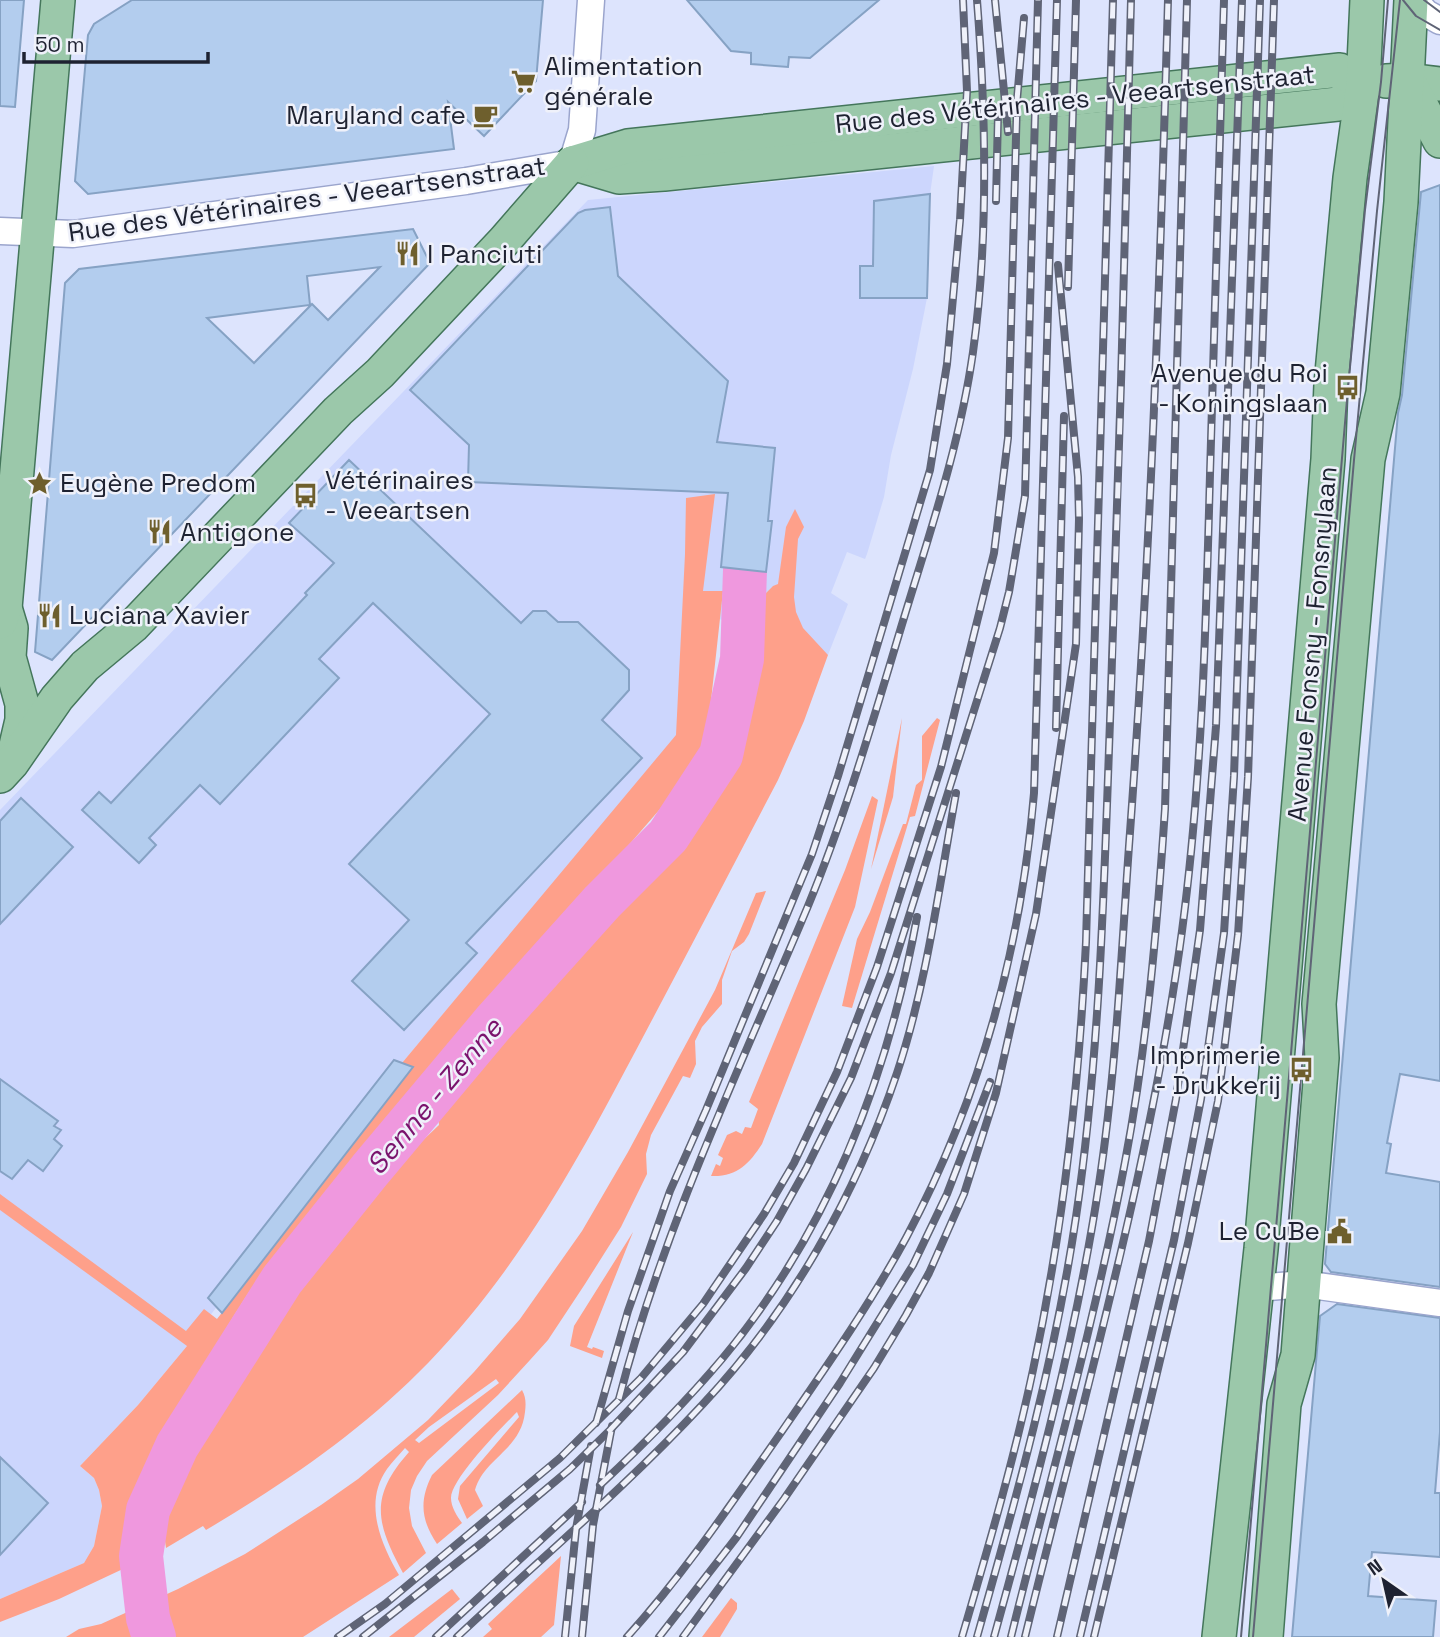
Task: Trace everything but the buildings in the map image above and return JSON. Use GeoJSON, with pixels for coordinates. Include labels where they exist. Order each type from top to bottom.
{"type":"FeatureCollection","features":[{"type":"Feature","properties":{"kind":"main road"},"geometry":{"type":"LineString","coordinates":[[6,769],[22,720],[22,704],[9,657],[11,628],[3,615],[58,0]]}},
{"type":"Feature","properties":{"kind":"main road","name":"Avenue Fonsny - Fonsnylaan"},"geometry":{"type":"LineString","coordinates":[[1219,1637],[1256,1288],[1313,642],[1328,459],[1331,384],[1350,178],[1363,85],[1367,0]]}},
{"type":"Feature","properties":{"kind":"main road","name":"Avenue Fonsny - Fonsnylaan"},"geometry":{"type":"LineString","coordinates":[[1266,1637],[1284,1404],[1298,1356],[1322,1058],[1319,1004],[1368,459],[1382,393],[1402,184],[1412,0]]}},
{"type":"Feature","properties":{"kind":"main road","name":"Rue des Vétérinaires - Veeartsenstraat"},"geometry":{"type":"LineString","coordinates":[[572,163],[628,146],[1340,70],[1363,85]]}},
{"type":"Feature","properties":{"kind":"main road"},"geometry":{"type":"LineString","coordinates":[[1408,80],[1440,141]]}},
{"type":"Feature","properties":{"kind":"main road"},"geometry":{"type":"LineString","coordinates":[[1363,85],[1408,80],[1440,83]]}},
{"type":"Feature","properties":{"kind":"main road"},"geometry":{"type":"LineString","coordinates":[[6,769],[43,716],[85,666],[132,626],[338,411],[380,373],[504,241],[572,163]]}},
{"type":"Feature","properties":{"kind":"street"},"geometry":{"type":"LineString","coordinates":[[572,163],[582,130],[591,0]]}},
{"type":"Feature","properties":{"kind":"street"},"geometry":{"type":"LineString","coordinates":[[1412,0],[1440,21]]}},
{"type":"Feature","properties":{"kind":"street","name":"Rue des Vétérinaires - Veeartsenstraat"},"geometry":{"type":"LineString","coordinates":[[0,231],[73,234],[90,232],[466,181],[572,163]]}},
{"type":"Feature","properties":{"kind":"street"},"geometry":{"type":"LineString","coordinates":[[1256,1288],[1304,1284],[1440,1303]]}},
{"type":"Feature","properties":{"kind":"shaded area"},"geometry":{"type":"Polygon","coordinates":[[[934,166],[930,194],[927,298],[913,369],[891,455],[884,497],[867,554],[865,559],[847,552],[831,593],[848,604],[828,655],[701,613],[686,727],[402,1063],[187,1346],[138,1405],[80,1466],[94,1478],[102,1506],[94,1546],[84,1563],[0,1599],[0,810],[588,200],[934,166]]]}},
{"type":"Feature","properties":{"kind":"shaded area"},"geometry":{"type":"Polygon","coordinates":[[[715,494],[703,591],[723,591],[708,728],[704,742],[680,786],[301,1223],[266,1267],[213,1352],[153,1463],[131,1525],[125,1568],[59,1599],[0,1622],[0,1599],[84,1563],[94,1546],[102,1506],[94,1478],[80,1466],[138,1405],[187,1346],[0,1210],[0,1194],[186,1331],[204,1309],[217,1319],[412,1068],[402,1063],[676,735],[686,498],[715,494]]]}},
{"type":"Feature","properties":{"kind":"shaded area"},"geometry":{"type":"Polygon","coordinates":[[[795,509],[804,527],[798,539],[794,597],[796,612],[803,628],[828,655],[804,721],[778,780],[620,1081],[548,1207],[493,1287],[463,1325],[404,1387],[323,1454],[266,1493],[206,1530],[203,1526],[166,1548],[164,1534],[170,1500],[193,1453],[268,1330],[302,1282],[399,1163],[439,1125],[438,1114],[592,930],[617,915],[718,793],[739,753],[746,729],[761,598],[778,584],[786,527],[795,509]]]}},
{"type":"Feature","properties":{"kind":"shaded area"},"geometry":{"type":"Polygon","coordinates":[[[902,718],[893,797],[871,869],[902,718]]]}},
{"type":"Feature","properties":{"kind":"shaded area"},"geometry":{"type":"Polygon","coordinates":[[[937,718],[940,720],[915,816],[910,817],[852,1008],[842,1006],[857,939],[903,824],[906,824],[916,785],[922,780],[922,736],[937,718]]]}},
{"type":"Feature","properties":{"kind":"shaded area"},"geometry":{"type":"Polygon","coordinates":[[[872,796],[878,800],[855,907],[762,1144],[752,1158],[735,1172],[711,1176],[716,1164],[720,1166],[723,1158],[718,1155],[727,1135],[736,1131],[742,1134],[745,1127],[751,1128],[758,1109],[749,1102],[845,870],[872,796]]]}},
{"type":"Feature","properties":{"kind":"shaded area"},"geometry":{"type":"Polygon","coordinates":[[[766,891],[749,934],[744,942],[732,951],[722,980],[722,1004],[702,1027],[695,1041],[696,1064],[690,1078],[683,1076],[651,1135],[646,1154],[647,1174],[621,1227],[548,1340],[498,1395],[427,1461],[417,1476],[411,1490],[409,1508],[412,1526],[426,1553],[403,1573],[382,1525],[382,1497],[396,1468],[409,1452],[405,1448],[387,1469],[376,1496],[377,1523],[381,1537],[399,1575],[303,1637],[171,1637],[163,1612],[130,1618],[136,1637],[66,1637],[79,1629],[101,1624],[178,1589],[245,1554],[321,1505],[358,1479],[428,1420],[474,1372],[520,1319],[582,1231],[628,1152],[715,990],[756,893],[766,891]],[[496,1379],[415,1440],[419,1443],[499,1383],[496,1379]]]}},
{"type":"Feature","properties":{"kind":"shaded area"},"geometry":{"type":"Polygon","coordinates":[[[633,1232],[587,1347],[604,1351],[602,1358],[570,1346],[574,1326],[633,1232]]]}},
{"type":"Feature","properties":{"kind":"shaded area"},"geometry":{"type":"Polygon","coordinates":[[[522,1390],[526,1403],[517,1436],[486,1470],[475,1490],[483,1506],[467,1519],[458,1499],[460,1486],[519,1417],[517,1412],[459,1479],[451,1498],[453,1508],[462,1523],[437,1544],[428,1527],[424,1510],[425,1493],[432,1475],[522,1390]]]}},
{"type":"Feature","properties":{"kind":"shaded area"},"geometry":{"type":"Polygon","coordinates":[[[561,1556],[554,1625],[541,1637],[483,1637],[492,1629],[488,1624],[561,1556]]]}},
{"type":"Feature","properties":{"kind":"shaded area"},"geometry":{"type":"Polygon","coordinates":[[[452,1589],[460,1599],[414,1637],[389,1637],[452,1589]]]}},
{"type":"Feature","properties":{"kind":"shaded area"},"geometry":{"type":"Polygon","coordinates":[[[731,1598],[737,1603],[737,1609],[720,1637],[702,1637],[731,1598]]]}},
{"type":"Feature","properties":{"kind":"shaded area"},"geometry":{"type":"Polygon","coordinates":[[[164,1612],[171,1637],[136,1637],[129,1618],[164,1612]]]}},
{"type":"Feature","properties":{"kind":"waterway","name":"Senne - Zenne"},"geometry":{"type":"LineString","coordinates":[[154,1637],[148,1618],[141,1556],[148,1510],[177,1446],[282,1280],[495,1021],[602,902],[668,836],[721,755],[742,659],[745,570]]}},
{"type":"Feature","properties":{"kind":"tram line"},"geometry":{"type":"LineString","coordinates":[[1241,1637],[1348,388],[1388,0]]}},
{"type":"Feature","properties":{"kind":"tram line"},"geometry":{"type":"LineString","coordinates":[[1253,1637],[1354,460],[1400,0]]}},
{"type":"Feature","properties":{"kind":"tram line"},"geometry":{"type":"LineString","coordinates":[[1403,0],[1416,16],[1440,30]]}},
{"type":"Feature","properties":{"kind":"tram line"},"geometry":{"type":"LineString","coordinates":[[1424,0],[1440,12]]}},
{"type":"Feature","properties":{"kind":"railway"},"geometry":{"type":"LineString","coordinates":[[596,1423],[628,1311],[670,1191],[812,854],[930,470],[947,364],[960,220],[967,91],[963,0]]}},
{"type":"Feature","properties":{"kind":"railway"},"geometry":{"type":"LineString","coordinates":[[619,1399],[637,1335],[680,1211],[835,836],[934,521],[952,454],[973,352],[982,265],[984,132],[977,0]]}},
{"type":"Feature","properties":{"kind":"railway"},"geometry":{"type":"LineString","coordinates":[[995,0],[1008,132]]}},
{"type":"Feature","properties":{"kind":"railway"},"geometry":{"type":"LineString","coordinates":[[363,1637],[570,1469],[683,1352],[746,1268],[777,1221],[851,1078],[891,973],[1009,592],[1025,496],[1038,0]]}},
{"type":"Feature","properties":{"kind":"railway"},"geometry":{"type":"LineString","coordinates":[[627,1637],[688,1564],[725,1512],[829,1362],[892,1263],[932,1185],[955,1132],[993,1021],[1019,908],[1034,793],[1057,0]]}},
{"type":"Feature","properties":{"kind":"railway"},"geometry":{"type":"LineString","coordinates":[[1068,287],[1076,0]]}},
{"type":"Feature","properties":{"kind":"railway"},"geometry":{"type":"LineString","coordinates":[[962,1637],[1009,1471],[1044,1317],[1061,1211],[1079,1050],[1086,942],[1113,0]]}},
{"type":"Feature","properties":{"kind":"railway"},"geometry":{"type":"LineString","coordinates":[[977,1637],[1020,1481],[1057,1324],[1076,1217],[1091,1094],[1106,845],[1131,0]]}},
{"type":"Feature","properties":{"kind":"railway"},"geometry":{"type":"LineString","coordinates":[[994,1637],[1039,1469],[1079,1298],[1099,1184],[1110,1100],[1148,529],[1168,0]]}},
{"type":"Feature","properties":{"kind":"railway"},"geometry":{"type":"LineString","coordinates":[[1011,1637],[1086,1341],[1113,1222],[1133,1118],[1150,987],[1165,809],[1187,0]]}},
{"type":"Feature","properties":{"kind":"railway"},"geometry":{"type":"LineString","coordinates":[[1025,1637],[1133,1198],[1168,1020],[1189,874],[1205,646],[1224,0]]}},
{"type":"Feature","properties":{"kind":"railway"},"geometry":{"type":"LineString","coordinates":[[1057,1637],[1149,1241],[1176,1099],[1200,930],[1216,726],[1242,0]]}},
{"type":"Feature","properties":{"kind":"railway"},"geometry":{"type":"LineString","coordinates":[[1080,1637],[1174,1240],[1201,1099],[1224,933],[1234,776],[1260,0]]}},
{"type":"Feature","properties":{"kind":"railway"},"geometry":{"type":"LineString","coordinates":[[1094,1637],[1188,1243],[1218,1101],[1238,935],[1248,777],[1274,0]]}},
{"type":"Feature","properties":{"kind":"railway"},"geometry":{"type":"LineString","coordinates":[[338,1637],[385,1604],[560,1458],[641,1378],[703,1304],[764,1214],[794,1163],[837,1072],[877,967],[941,767],[994,553],[1008,438],[1017,100],[1024,18]]}},
{"type":"Feature","properties":{"kind":"railway"},"geometry":{"type":"LineString","coordinates":[[996,201],[998,115]]}},
{"type":"Feature","properties":{"kind":"railway"},"geometry":{"type":"LineString","coordinates":[[683,1637],[784,1499],[874,1368],[906,1315],[929,1273],[964,1194],[996,1093],[1036,914],[1076,644],[1078,477],[1058,265]]}},
{"type":"Feature","properties":{"kind":"railway"},"geometry":{"type":"LineString","coordinates":[[1056,728],[1064,416]]}},
{"type":"Feature","properties":{"kind":"railway"},"geometry":{"type":"LineString","coordinates":[[457,1637],[613,1494],[703,1404],[765,1330],[818,1249],[862,1163],[897,1073],[931,934],[956,793]]}},
{"type":"Feature","properties":{"kind":"railway"},"geometry":{"type":"LineString","coordinates":[[600,1485],[663,1424],[722,1359],[760,1310],[823,1206],[871,1094],[905,977],[917,917]]}},
{"type":"Feature","properties":{"kind":"railway"},"geometry":{"type":"LineString","coordinates":[[659,1637],[736,1538],[840,1383],[913,1265],[947,1194],[990,1082]]}},
{"type":"Feature","properties":{"kind":"railway"},"geometry":{"type":"LineString","coordinates":[[582,1637],[593,1525],[612,1426]]}},
{"type":"Feature","properties":{"kind":"railway"},"geometry":{"type":"LineString","coordinates":[[565,1637],[576,1529],[591,1446]]}},
{"type":"Feature","properties":{"kind":"railway"},"geometry":{"type":"LineString","coordinates":[[436,1637],[582,1502]]}},
{"type":"Feature","properties":{"kind":"place","name":"Alimentation générale"},"geometry":{"type":"Point","coordinates":[524,81]}},
{"type":"Feature","properties":{"kind":"place","name":"Maryland cafe"},"geometry":{"type":"Point","coordinates":[486,115]}},
{"type":"Feature","properties":{"kind":"place","name":"I Panciuti"},"geometry":{"type":"Point","coordinates":[407,254]}},
{"type":"Feature","properties":{"kind":"place","name":"Avenue du Roi - Koningslaan"},"geometry":{"type":"Point","coordinates":[1348,388]}},
{"type":"Feature","properties":{"kind":"place","name":"Eugène Predom"},"geometry":{"type":"Point","coordinates":[40,483]}},
{"type":"Feature","properties":{"kind":"place","name":"Vétérinaires - Veeartsen"},"geometry":{"type":"Point","coordinates":[305,495]}},
{"type":"Feature","properties":{"kind":"place","name":"Antigone"},"geometry":{"type":"Point","coordinates":[160,532]}},
{"type":"Feature","properties":{"kind":"place","name":"Luciana Xavier"},"geometry":{"type":"Point","coordinates":[49,615]}},
{"type":"Feature","properties":{"kind":"place","name":"Imprimerie - Drukkerij"},"geometry":{"type":"Point","coordinates":[1301,1070]}},
{"type":"Feature","properties":{"kind":"place","name":"Le CuBe"},"geometry":{"type":"Point","coordinates":[1340,1231]}}]}
